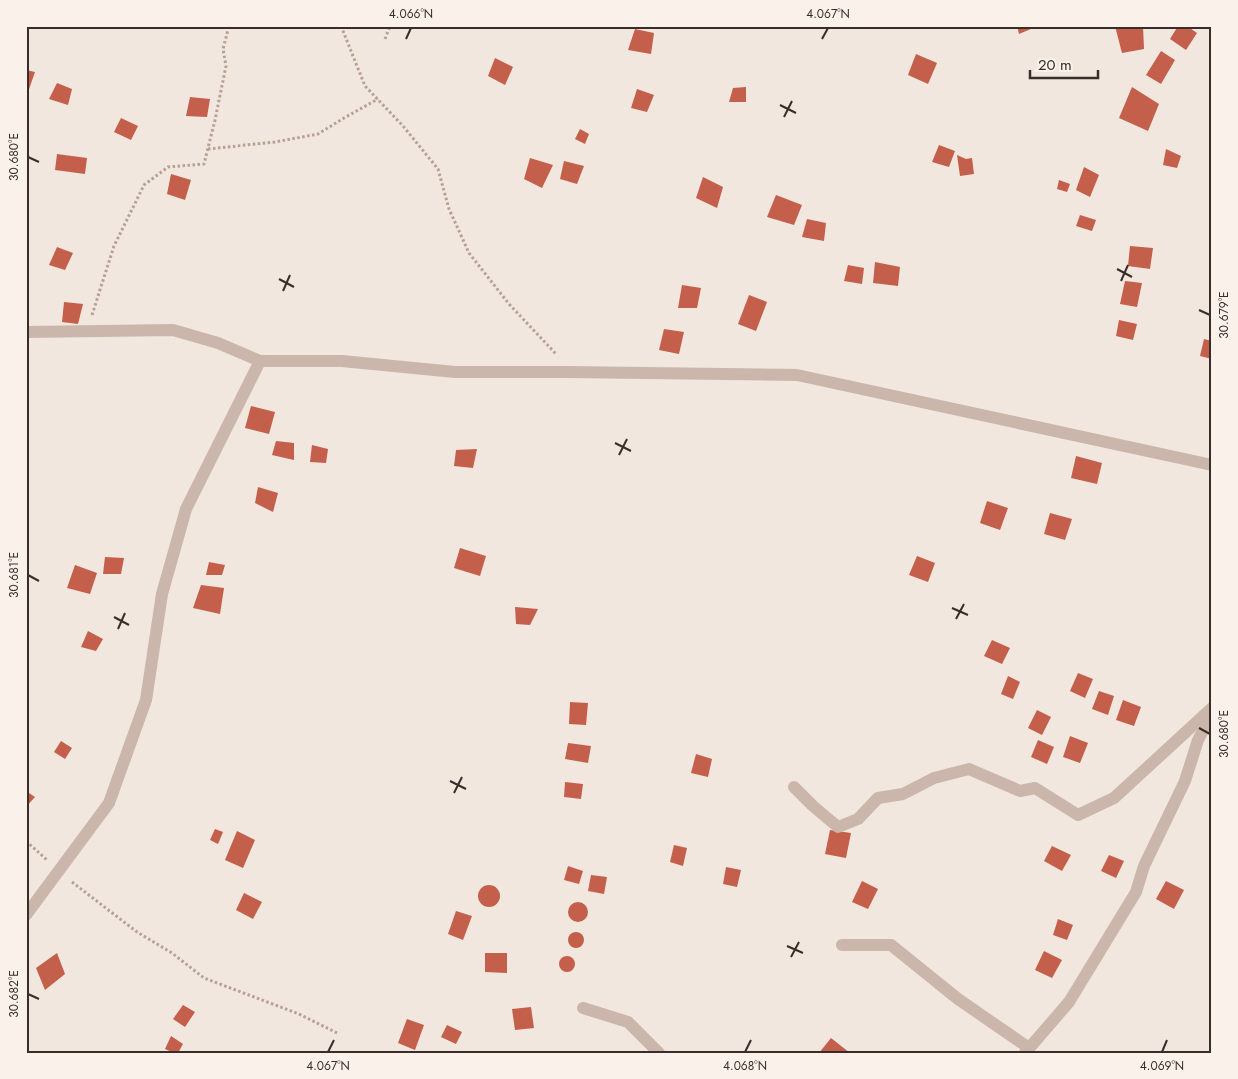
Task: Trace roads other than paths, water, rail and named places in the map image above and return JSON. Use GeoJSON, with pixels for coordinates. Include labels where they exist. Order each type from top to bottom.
{"type":"FeatureCollection","features":[{"type":"Feature","properties":{"kind":"street"},"geometry":{"type":"LineString","coordinates":[[26,332],[173,330],[218,343],[260,361],[342,360],[455,372],[797,375],[1212,464]]}},
{"type":"Feature","properties":{"kind":"street"},"geometry":{"type":"LineString","coordinates":[[26,915],[109,803],[146,700],[162,594],[186,509],[260,361]]}},
{"type":"Feature","properties":{"kind":"street"},"geometry":{"type":"LineString","coordinates":[[794,787],[838,827],[858,820],[878,798],[903,794],[934,778],[969,769],[1020,791],[1035,788],[1078,814],[1114,798],[1212,708]]}},
{"type":"Feature","properties":{"kind":"street"},"geometry":{"type":"LineString","coordinates":[[842,945],[891,945],[1027,1051],[1069,1002],[1136,892],[1144,866],[1185,781],[1198,740],[1212,714]]}},
{"type":"Feature","properties":{"kind":"street"},"geometry":{"type":"LineString","coordinates":[[583,1008],[628,1022],[659,1053]]}}]}
